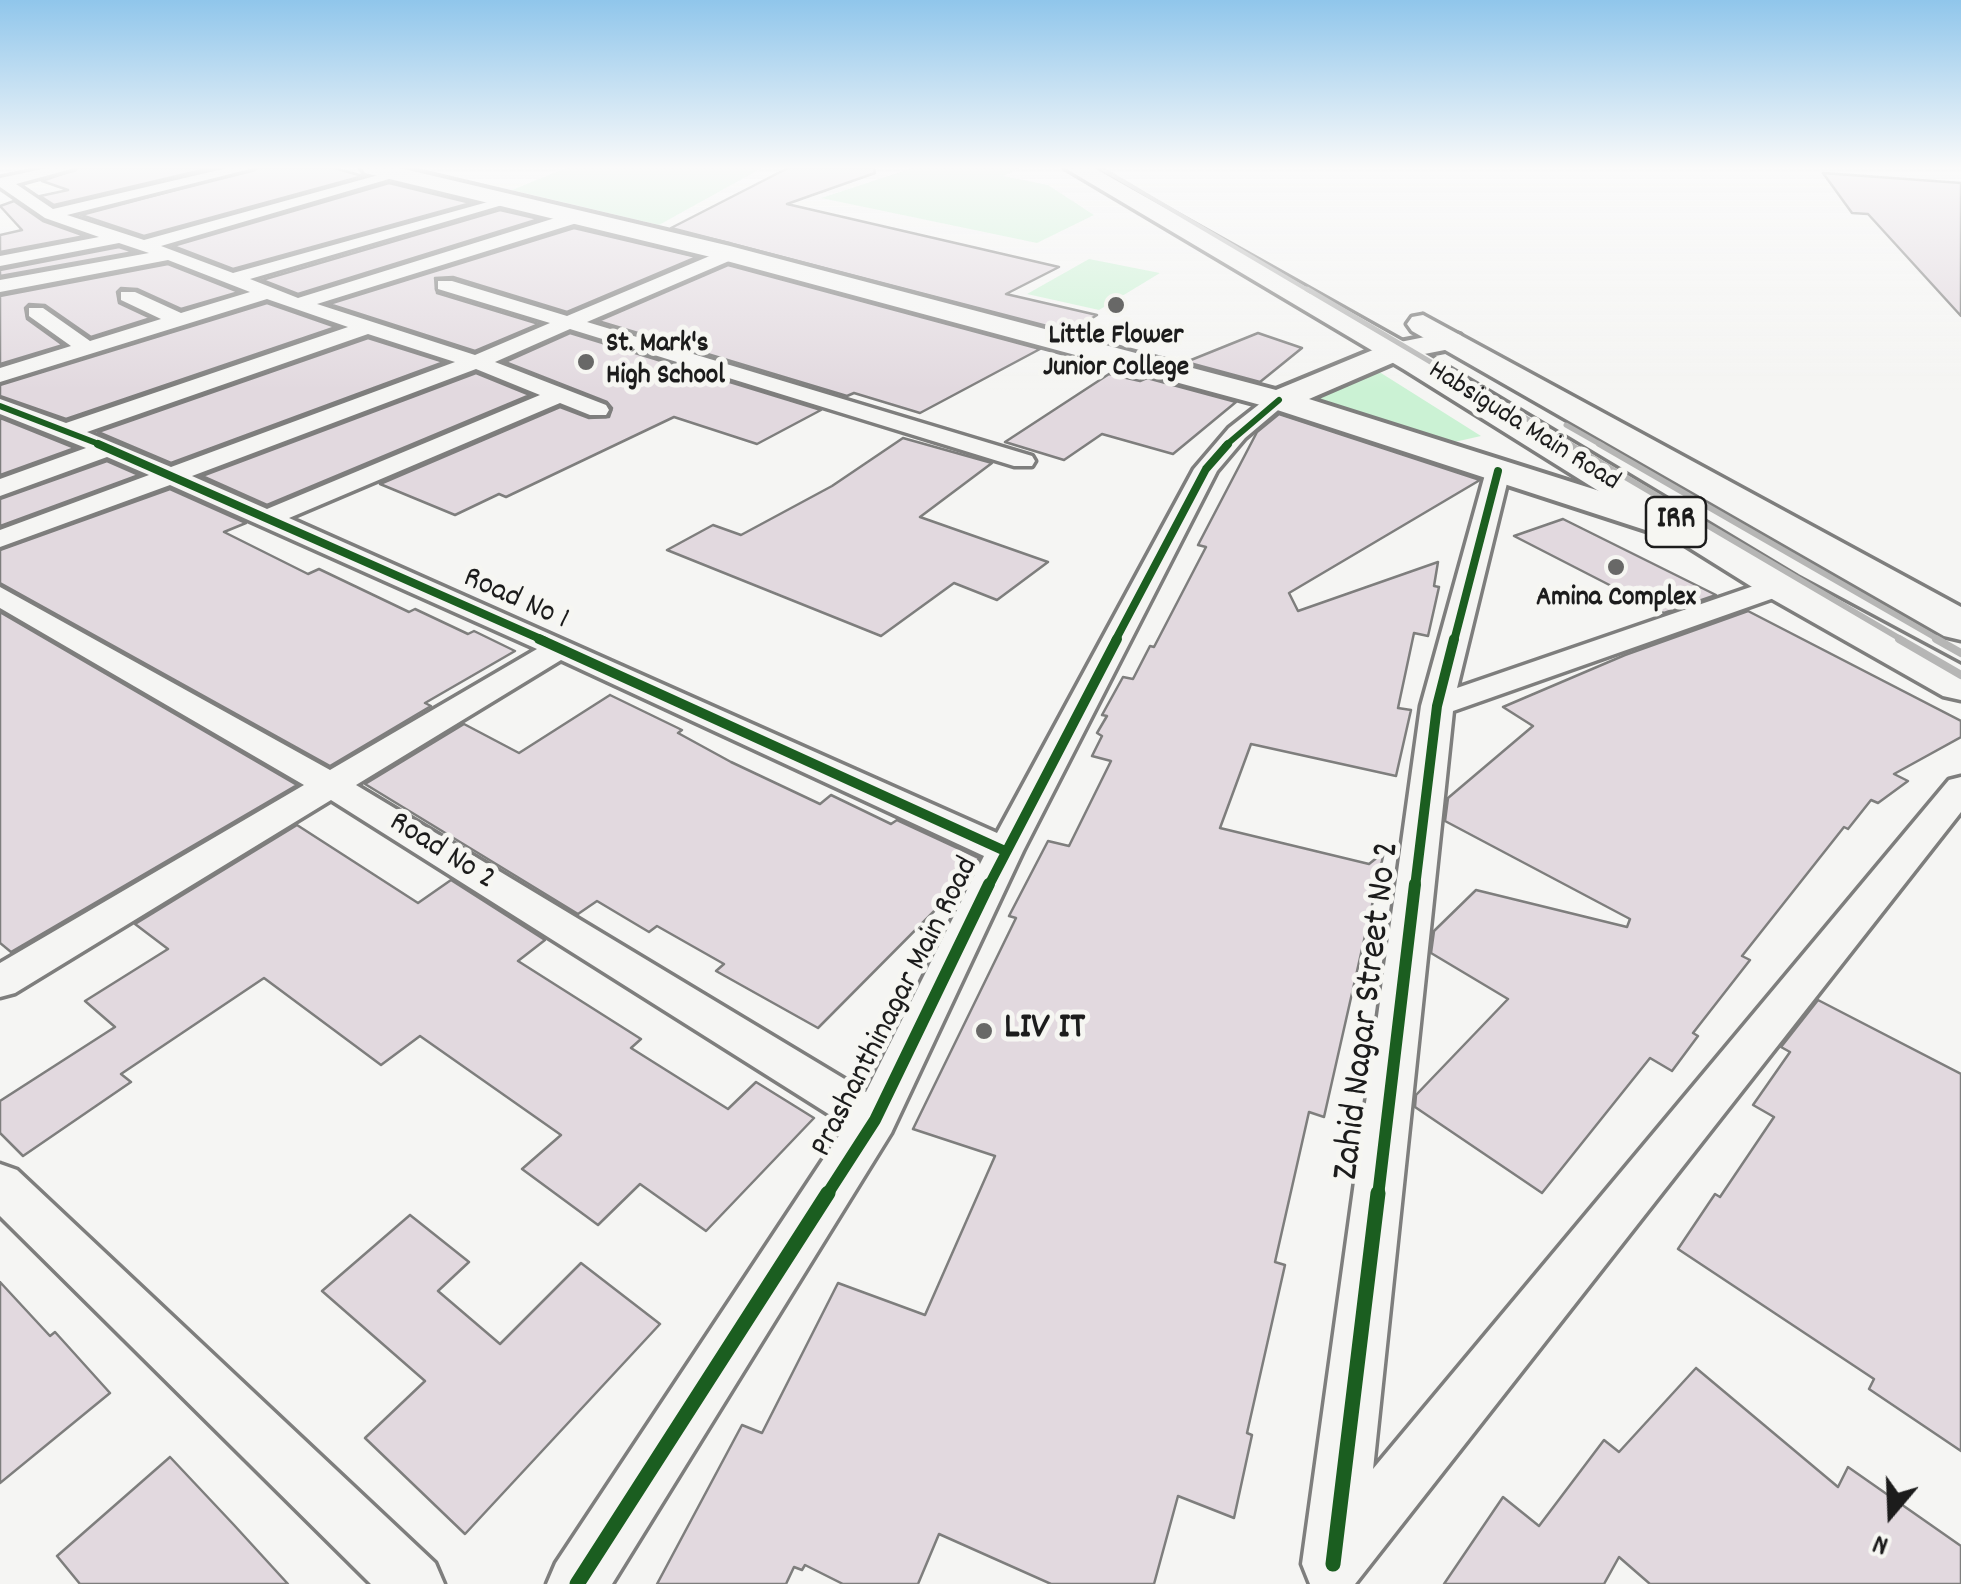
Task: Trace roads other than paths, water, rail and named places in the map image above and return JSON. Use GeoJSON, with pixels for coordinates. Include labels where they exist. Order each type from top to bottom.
{"type":"FeatureCollection","features":[{"type":"Feature","properties":{"kind":"main road"},"geometry":{"type":"LineString","coordinates":[[678,242],[1279,400],[1693,533]]}},
{"type":"Feature","properties":{"kind":"main road","name":"IRR"},"geometry":{"type":"LineString","coordinates":[[1206,242],[1396,351]]}},
{"type":"Feature","properties":{"kind":"main road","name":"IRR"},"geometry":{"type":"LineString","coordinates":[[1396,308],[1450,341]]}},
{"type":"Feature","properties":{"kind":"main road","name":"Prashanthinagar Main Road"},"geometry":{"type":"LineString","coordinates":[[1279,400],[1396,351],[1450,341]]}},
{"type":"Feature","properties":{"kind":"main road","name":"Habsiguda Main Road"},"geometry":{"type":"LineString","coordinates":[[1450,341],[1961,626]]}},
{"type":"Feature","properties":{"kind":"main road","name":"Habsiguda Main Road"},"geometry":{"type":"LineString","coordinates":[[1396,351],[1781,586],[1961,685]]}},
{"type":"Feature","properties":{"kind":"street"},"geometry":{"type":"LineString","coordinates":[[0,261],[102,242]]}},
{"type":"Feature","properties":{"kind":"street"},"geometry":{"type":"LineString","coordinates":[[131,242],[297,304],[476,362],[598,410]]}},
{"type":"Feature","properties":{"kind":"street"},"geometry":{"type":"LineString","coordinates":[[144,245],[154,242]]}},
{"type":"Feature","properties":{"kind":"street"},"geometry":{"type":"LineString","coordinates":[[231,279],[363,242]]}},
{"type":"Feature","properties":{"kind":"street"},"geometry":{"type":"LineString","coordinates":[[297,304],[497,242]]}},
{"type":"Feature","properties":{"kind":"street"},"geometry":{"type":"LineString","coordinates":[[0,539],[476,362],[730,254]]}},
{"type":"Feature","properties":{"kind":"street"},"geometry":{"type":"LineString","coordinates":[[0,286],[164,256]]}},
{"type":"Feature","properties":{"kind":"street"},"geometry":{"type":"LineString","coordinates":[[445,285],[1023,462]]}},
{"type":"Feature","properties":{"kind":"street"},"geometry":{"type":"LineString","coordinates":[[2,373],[268,292]]}},
{"type":"Feature","properties":{"kind":"street"},"geometry":{"type":"LineString","coordinates":[[128,296],[179,320]]}},
{"type":"Feature","properties":{"kind":"street"},"geometry":{"type":"LineString","coordinates":[[36,312],[87,348]]}},
{"type":"Feature","properties":{"kind":"street"},"geometry":{"type":"LineString","coordinates":[[66,430],[368,327]]}},
{"type":"Feature","properties":{"kind":"street"},"geometry":{"type":"LineString","coordinates":[[265,519],[561,394]]}},
{"type":"Feature","properties":{"kind":"street","name":"Prashanthinagar Main Road"},"geometry":{"type":"LineString","coordinates":[[578,1584],[875,1120],[1005,851],[1206,469],[1237,433],[1279,400]]}},
{"type":"Feature","properties":{"kind":"street","name":"Road No 1"},"geometry":{"type":"LineString","coordinates":[[0,406],[108,448],[560,648],[1005,851]]}},
{"type":"Feature","properties":{"kind":"street"},"geometry":{"type":"LineString","coordinates":[[0,488],[108,448]]}},
{"type":"Feature","properties":{"kind":"street","name":"Zahid Nagar Street No 2"},"geometry":{"type":"LineString","coordinates":[[1326,1574],[1437,706],[1498,471]]}},
{"type":"Feature","properties":{"kind":"street"},"geometry":{"type":"LineString","coordinates":[[1437,706],[1781,586]]}},
{"type":"Feature","properties":{"kind":"street","name":"Road No 2"},"geometry":{"type":"LineString","coordinates":[[0,596],[331,785],[875,1120]]}},
{"type":"Feature","properties":{"kind":"street"},"geometry":{"type":"LineString","coordinates":[[0,982],[560,648]]}},
{"type":"Feature","properties":{"kind":"street"},"geometry":{"type":"LineString","coordinates":[[1326,1574],[1961,788]]}},
{"type":"Feature","properties":{"kind":"street"},"geometry":{"type":"LineString","coordinates":[[0,1185],[414,1584]]}},
{"type":"Feature","properties":{"kind":"railway"},"geometry":{"type":"LineString","coordinates":[[1226,242],[1311,292]]}},
{"type":"Feature","properties":{"kind":"railway"},"geometry":{"type":"LineString","coordinates":[[1307,289],[1573,446]]}},
{"type":"Feature","properties":{"kind":"railway"},"geometry":{"type":"LineString","coordinates":[[1566,425],[1603,446]]}},
{"type":"Feature","properties":{"kind":"railway"},"geometry":{"type":"LineString","coordinates":[[1569,444],[1904,641]]}},
{"type":"Feature","properties":{"kind":"railway"},"geometry":{"type":"LineString","coordinates":[[1599,444],[1941,641]]}},
{"type":"Feature","properties":{"kind":"railway"},"geometry":{"type":"LineString","coordinates":[[1899,639],[1961,675]]}},
{"type":"Feature","properties":{"kind":"railway"},"geometry":{"type":"LineString","coordinates":[[1936,639],[1961,653]]}},
{"type":"Feature","properties":{"kind":"place","name":"Little Flower Junior College"},"geometry":{"type":"Point","coordinates":[1116,305]}},
{"type":"Feature","properties":{"kind":"place","name":"St. Mark's High School"},"geometry":{"type":"Point","coordinates":[586,362]}},
{"type":"Feature","properties":{"kind":"place","name":"Amina Complex"},"geometry":{"type":"Point","coordinates":[1616,567]}},
{"type":"Feature","properties":{"kind":"place","name":"LIV IT"},"geometry":{"type":"Point","coordinates":[984,1031]}}]}
